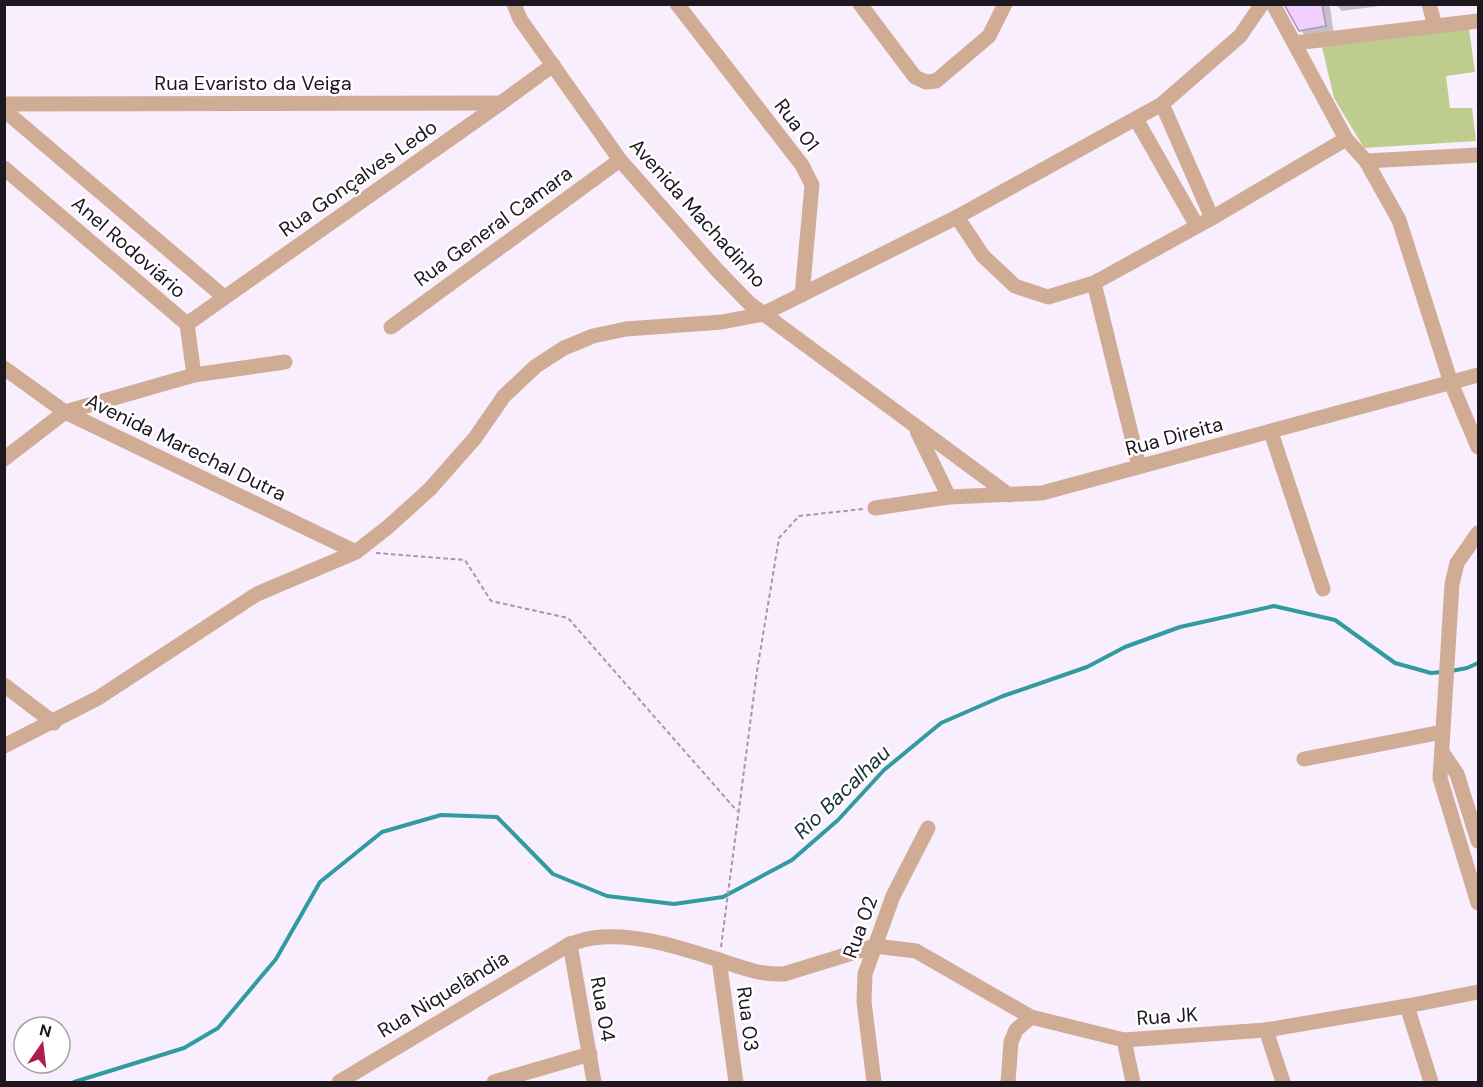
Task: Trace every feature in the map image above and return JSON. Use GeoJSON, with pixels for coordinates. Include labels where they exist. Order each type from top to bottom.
{"type":"FeatureCollection","features":[{"type":"Feature","properties":{"kind":"street","name":"Avenida Machadinho"},"geometry":{"type":"LineString","coordinates":[[514,4],[520,19],[620,160],[749,303],[1009,495]]}},
{"type":"Feature","properties":{"kind":"street","name":"Rua 01"},"geometry":{"type":"LineString","coordinates":[[677,4],[802,165],[812,185],[802,295]]}},
{"type":"Feature","properties":{"kind":"street"},"geometry":{"type":"LineString","coordinates":[[860,4],[915,77],[926,82],[936,81],[989,36],[1005,4]]}},
{"type":"Feature","properties":{"kind":"street"},"geometry":{"type":"LineString","coordinates":[[4,746],[54,723],[98,698],[257,594],[356,552],[430,489],[475,438],[504,396],[536,366],[564,348],[593,336],[626,329],[722,322],[763,314],[802,295],[957,217],[1162,104],[1240,36],[1262,4]]}},
{"type":"Feature","properties":{"kind":"street"},"geometry":{"type":"LineString","coordinates":[[1273,4],[1346,139],[1366,161],[1398,220],[1451,383],[1479,447]]}},
{"type":"Feature","properties":{"kind":"street"},"geometry":{"type":"LineString","coordinates":[[1429,4],[1436,26]]}},
{"type":"Feature","properties":{"kind":"street"},"geometry":{"type":"LineString","coordinates":[[1295,43],[1479,21]]}},
{"type":"Feature","properties":{"kind":"street","name":"Rua Gonçalves Ledo"},"geometry":{"type":"LineString","coordinates":[[187,324],[552,65]]}},
{"type":"Feature","properties":{"kind":"street","name":"Rua Evaristo da Veiga"},"geometry":{"type":"LineString","coordinates":[[4,104],[501,103]]}},
{"type":"Feature","properties":{"kind":"street"},"geometry":{"type":"LineString","coordinates":[[1162,104],[1212,218]]}},
{"type":"Feature","properties":{"kind":"street","name":"Anel Rodoviário"},"geometry":{"type":"LineString","coordinates":[[4,110],[224,297]]}},
{"type":"Feature","properties":{"kind":"street"},"geometry":{"type":"LineString","coordinates":[[1136,119],[1197,226]]}},
{"type":"Feature","properties":{"kind":"street"},"geometry":{"type":"LineString","coordinates":[[957,217],[983,256],[1015,286],[1048,297],[1094,283],[1212,218],[1346,139]]}},
{"type":"Feature","properties":{"kind":"street"},"geometry":{"type":"LineString","coordinates":[[1366,161],[1479,155]]}},
{"type":"Feature","properties":{"kind":"street","name":"Rua General Camara"},"geometry":{"type":"LineString","coordinates":[[391,327],[620,160]]}},
{"type":"Feature","properties":{"kind":"street","name":"Anel Rodoviário"},"geometry":{"type":"LineString","coordinates":[[4,168],[187,324],[194,375]]}},
{"type":"Feature","properties":{"kind":"street"},"geometry":{"type":"LineString","coordinates":[[1094,283],[1139,466]]}},
{"type":"Feature","properties":{"kind":"street"},"geometry":{"type":"LineString","coordinates":[[4,459],[65,412],[194,375],[285,362]]}},
{"type":"Feature","properties":{"kind":"street","name":"Avenida Marechal Dutra"},"geometry":{"type":"LineString","coordinates":[[4,368],[65,412],[356,552]]}},
{"type":"Feature","properties":{"kind":"street","name":"Rua Direita"},"geometry":{"type":"LineString","coordinates":[[875,508],[949,497],[1041,493],[1479,375]]}},
{"type":"Feature","properties":{"kind":"street"},"geometry":{"type":"LineString","coordinates":[[916,428],[949,497]]}},
{"type":"Feature","properties":{"kind":"street"},"geometry":{"type":"LineString","coordinates":[[1271,432],[1323,589]]}},
{"type":"Feature","properties":{"kind":"street"},"geometry":{"type":"LineString","coordinates":[[1479,533],[1457,563],[1452,584],[1440,778],[1479,903]]}},
{"type":"Feature","properties":{"kind":"street"},"geometry":{"type":"LineString","coordinates":[[4,685],[54,723]]}},
{"type":"Feature","properties":{"kind":"street"},"geometry":{"type":"LineString","coordinates":[[1304,759],[1442,732]]}},
{"type":"Feature","properties":{"kind":"street"},"geometry":{"type":"LineString","coordinates":[[1442,752],[1457,774],[1479,841]]}},
{"type":"Feature","properties":{"kind":"street","name":"Rua 02"},"geometry":{"type":"LineString","coordinates":[[874,1083],[864,1002],[865,974],[893,896],[928,828]]}},
{"type":"Feature","properties":{"kind":"street","name":"Rua Niquelândia"},"geometry":{"type":"LineString","coordinates":[[339,1083],[570,944],[593,938],[630,938],[687,950],[768,975],[784,974],[876,946]]}},
{"type":"Feature","properties":{"kind":"street","name":"Rua 04"},"geometry":{"type":"LineString","coordinates":[[570,944],[594,1083]]}},
{"type":"Feature","properties":{"kind":"street","name":"Rua JK"},"geometry":{"type":"LineString","coordinates":[[876,946],[916,951],[1030,1017],[1124,1040],[1266,1030],[1479,992]]}},
{"type":"Feature","properties":{"kind":"street","name":"Rua 03"},"geometry":{"type":"LineString","coordinates":[[719,960],[735,1083]]}},
{"type":"Feature","properties":{"kind":"street"},"geometry":{"type":"LineString","coordinates":[[1407,1006],[1431,1083]]}},
{"type":"Feature","properties":{"kind":"street"},"geometry":{"type":"LineString","coordinates":[[1008,1083],[1011,1042],[1016,1030],[1030,1017]]}},
{"type":"Feature","properties":{"kind":"street"},"geometry":{"type":"LineString","coordinates":[[1266,1030],[1283,1083]]}},
{"type":"Feature","properties":{"kind":"street"},"geometry":{"type":"LineString","coordinates":[[1124,1040],[1133,1083]]}},
{"type":"Feature","properties":{"kind":"street"},"geometry":{"type":"LineString","coordinates":[[494,1083],[590,1054]]}},
{"type":"Feature","properties":{"kind":"path"},"geometry":{"type":"LineString","coordinates":[[719,960],[737,811],[779,538],[799,516],[875,508]]}},
{"type":"Feature","properties":{"kind":"path"},"geometry":{"type":"LineString","coordinates":[[356,552],[465,560],[491,601],[568,618],[737,811]]}},
{"type":"Feature","properties":{"kind":"green space"},"geometry":{"type":"Polygon","coordinates":[[[1469,29],[1475,72],[1446,76],[1450,108],[1472,108],[1476,141],[1364,148],[1334,98],[1322,47],[1469,29]]]}},
{"type":"Feature","properties":{"kind":"building"},"geometry":{"type":"Polygon","coordinates":[[[1284,4],[1322,4],[1326,26],[1299,31],[1284,4]]]}},
{"type":"Feature","properties":{"kind":"waterway","name":"Rio Bacalhau"},"geometry":{"type":"LineString","coordinates":[[74,1082],[184,1048],[218,1028],[276,959],[320,882],[382,832],[441,815],[497,817],[553,874],[607,896],[674,904],[723,897],[792,860],[838,820],[884,770],[941,723],[1003,696],[1087,667],[1125,647],[1180,627],[1274,606],[1335,620],[1395,663],[1431,673],[1443,672]]}},
{"type":"Feature","properties":{"kind":"waterway","name":"Rio Bacalhau"},"geometry":{"type":"LineString","coordinates":[[1451,671],[1478,663]]}}]}
